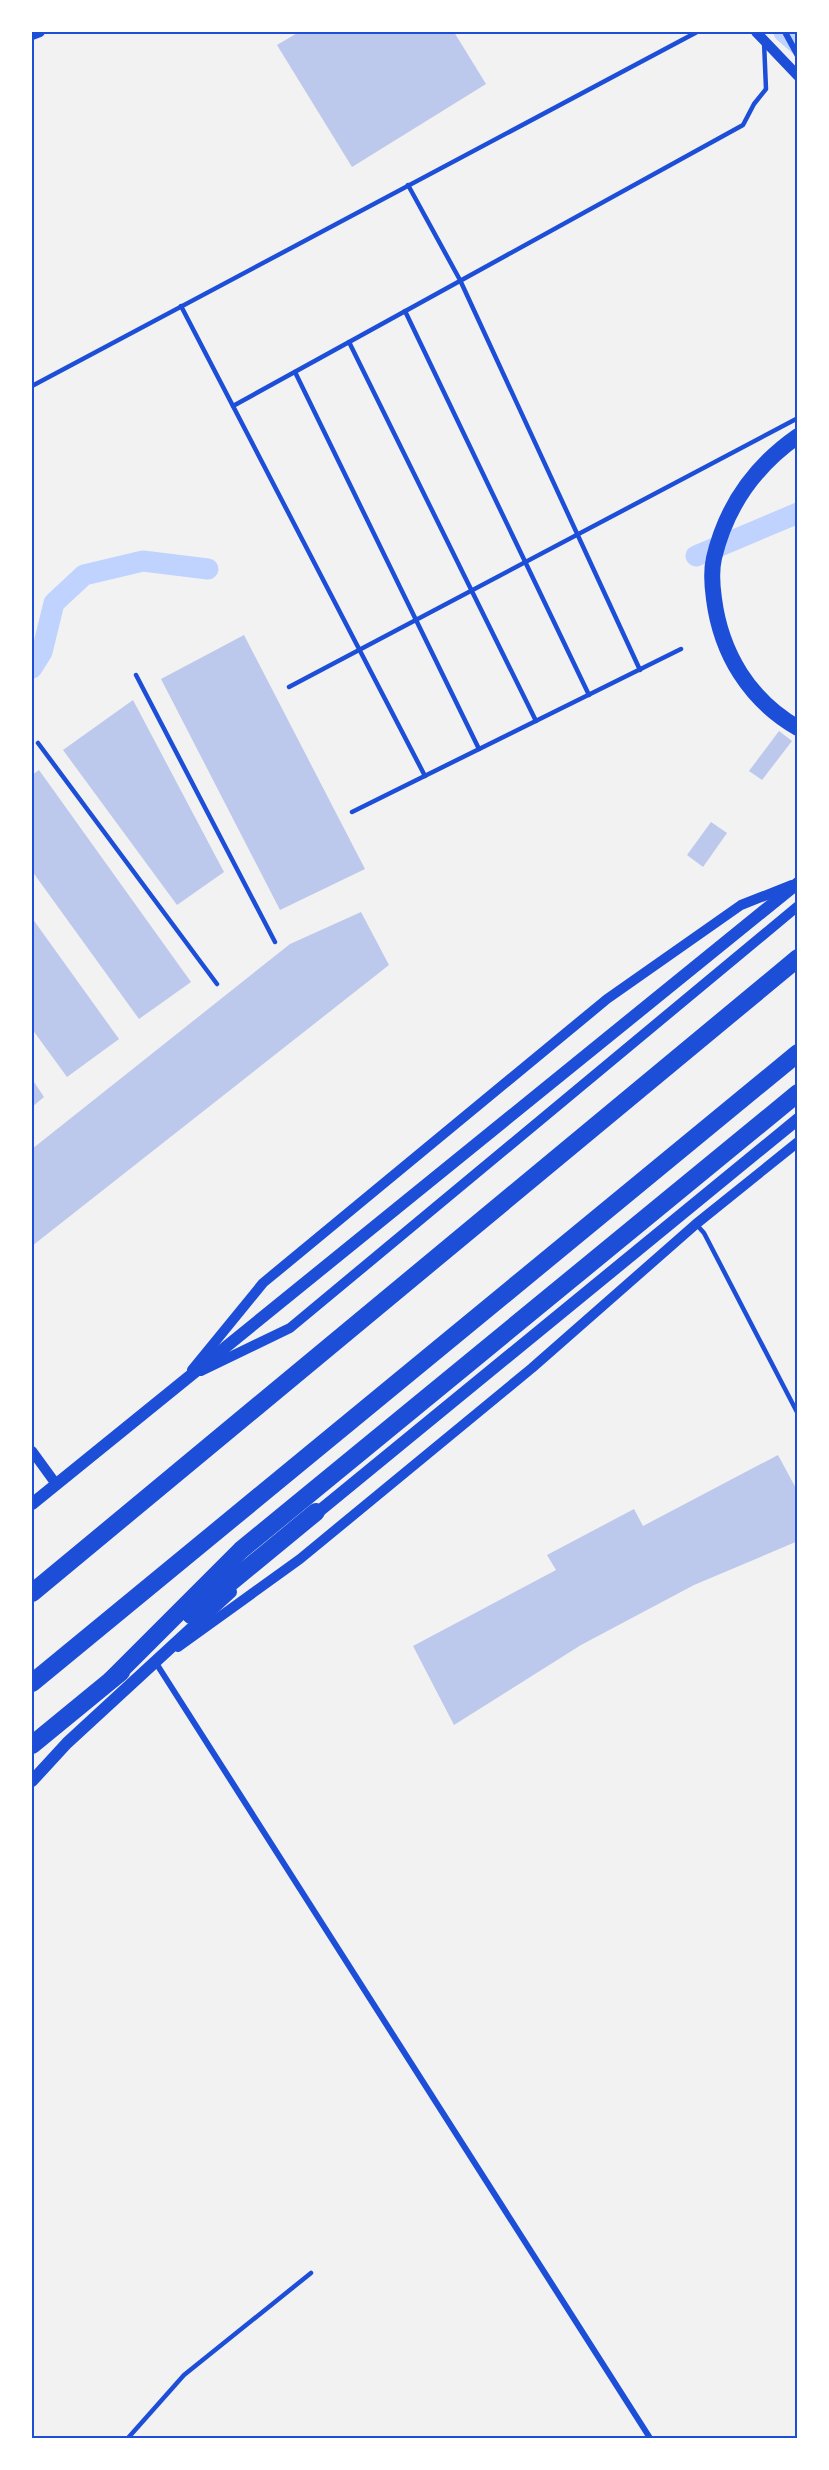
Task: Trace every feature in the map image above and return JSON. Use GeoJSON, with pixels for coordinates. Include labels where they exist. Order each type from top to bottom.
{"type":"FeatureCollection","features":[{"type":"Feature","properties":{"kind":"highway"},"geometry":{"type":"LineString","coordinates":[[798,436],[772,455],[759,468],[735,502],[722,532],[712,574],[718,622],[734,665],[753,691],[798,728]]}},
{"type":"Feature","properties":{"kind":"highway"},"geometry":{"type":"LineString","coordinates":[[32,1593],[798,958]]}},
{"type":"Feature","properties":{"kind":"highway"},"geometry":{"type":"LineString","coordinates":[[32,1683],[798,1053]]}},
{"type":"Feature","properties":{"kind":"highway"},"geometry":{"type":"LineString","coordinates":[[111,1680],[241,1550],[798,1093]]}},
{"type":"Feature","properties":{"kind":"highway"},"geometry":{"type":"LineString","coordinates":[[32,1745],[316,1512]]}},
{"type":"Feature","properties":{"kind":"main road"},"geometry":{"type":"LineString","coordinates":[[32,1504],[798,883]]}},
{"type":"Feature","properties":{"kind":"main road"},"geometry":{"type":"LineString","coordinates":[[32,1781],[67,1743],[316,1512],[798,1119]]}},
{"type":"Feature","properties":{"kind":"street"},"geometry":{"type":"LineString","coordinates":[[32,35],[40,32]]}},
{"type":"Feature","properties":{"kind":"street"},"geometry":{"type":"LineString","coordinates":[[785,32],[796,53]]}},
{"type":"Feature","properties":{"kind":"street"},"geometry":{"type":"LineString","coordinates":[[760,35],[798,76]]}},
{"type":"Feature","properties":{"kind":"street"},"geometry":{"type":"LineString","coordinates":[[184,1379],[263,1283],[607,999],[741,905],[798,883]]}},
{"type":"Feature","properties":{"kind":"street"},"geometry":{"type":"LineString","coordinates":[[184,1379],[290,1328],[798,906]]}},
{"type":"Feature","properties":{"kind":"street"},"geometry":{"type":"LineString","coordinates":[[650,2439],[156,1662],[300,1560],[532,1368],[696,1224],[798,1142]]}},
{"type":"Feature","properties":{"kind":"street"},"geometry":{"type":"LineString","coordinates":[[32,1451],[56,1484]]}},
{"type":"Feature","properties":{"kind":"lane"},"geometry":{"type":"LineString","coordinates":[[32,386],[697,32]]}},
{"type":"Feature","properties":{"kind":"lane"},"geometry":{"type":"LineString","coordinates":[[233,406],[743,125],[766,89],[760,35]]}},
{"type":"Feature","properties":{"kind":"lane"},"geometry":{"type":"LineString","coordinates":[[408,185],[460,280],[640,670]]}},
{"type":"Feature","properties":{"kind":"lane"},"geometry":{"type":"LineString","coordinates":[[181,306],[425,776]]}},
{"type":"Feature","properties":{"kind":"lane"},"geometry":{"type":"LineString","coordinates":[[405,311],[589,694]]}},
{"type":"Feature","properties":{"kind":"lane"},"geometry":{"type":"LineString","coordinates":[[349,342],[536,721]]}},
{"type":"Feature","properties":{"kind":"lane"},"geometry":{"type":"LineString","coordinates":[[295,372],[478,749]]}},
{"type":"Feature","properties":{"kind":"lane"},"geometry":{"type":"LineString","coordinates":[[289,687],[798,418]]}},
{"type":"Feature","properties":{"kind":"lane"},"geometry":{"type":"LineString","coordinates":[[351,812],[681,649]]}},
{"type":"Feature","properties":{"kind":"lane"},"geometry":{"type":"LineString","coordinates":[[136,675],[275,942]]}},
{"type":"Feature","properties":{"kind":"lane"},"geometry":{"type":"LineString","coordinates":[[38,743],[216,984]]}},
{"type":"Feature","properties":{"kind":"lane"},"geometry":{"type":"LineString","coordinates":[[696,1224],[704,1233],[798,1414]]}},
{"type":"Feature","properties":{"kind":"lane"},"geometry":{"type":"LineString","coordinates":[[128,2439],[184,2375],[311,2273]]}},
{"type":"Feature","properties":{"kind":"building"},"geometry":{"type":"Polygon","coordinates":[[[299,32],[454,32],[486,84],[352,167],[277,45],[299,32]]]}},
{"type":"Feature","properties":{"kind":"building"},"geometry":{"type":"Polygon","coordinates":[[[244,635],[365,869],[280,910],[161,679],[244,635]]]}},
{"type":"Feature","properties":{"kind":"building"},"geometry":{"type":"Polygon","coordinates":[[[133,700],[224,872],[177,905],[63,750],[133,700]]]}},
{"type":"Feature","properties":{"kind":"building"},"geometry":{"type":"Polygon","coordinates":[[[779,731],[792,741],[762,780],[749,771],[779,731]]]}},
{"type":"Feature","properties":{"kind":"building"},"geometry":{"type":"Polygon","coordinates":[[[39,770],[191,982],[139,1019],[32,871],[32,775],[39,770]]]}},
{"type":"Feature","properties":{"kind":"building"},"geometry":{"type":"Polygon","coordinates":[[[711,822],[727,833],[703,867],[687,855],[711,822]]]}},
{"type":"Feature","properties":{"kind":"building"},"geometry":{"type":"Polygon","coordinates":[[[361,912],[389,965],[32,1246],[32,1149],[290,944],[361,912]]]}},
{"type":"Feature","properties":{"kind":"building"},"geometry":{"type":"Polygon","coordinates":[[[32,918],[119,1039],[67,1077],[32,1029],[32,918]]]}},
{"type":"Feature","properties":{"kind":"building"},"geometry":{"type":"Polygon","coordinates":[[[32,1079],[44,1097],[32,1107],[32,1079]]]}},
{"type":"Feature","properties":{"kind":"building"},"geometry":{"type":"Polygon","coordinates":[[[778,1455],[798,1492],[798,1541],[694,1585],[581,1645],[454,1725],[413,1646],[556,1570],[547,1555],[634,1509],[643,1526],[778,1455]]]}},
{"type":"Feature","properties":{"kind":"waterway"},"geometry":{"type":"LineString","coordinates":[[784,32],[798,44]]}},
{"type":"Feature","properties":{"kind":"waterway"},"geometry":{"type":"LineString","coordinates":[[696,556],[798,513]]}},
{"type":"Feature","properties":{"kind":"waterway"},"geometry":{"type":"LineString","coordinates":[[32,668],[42,652],[54,603],[84,575],[143,561],[208,569]]}}]}
